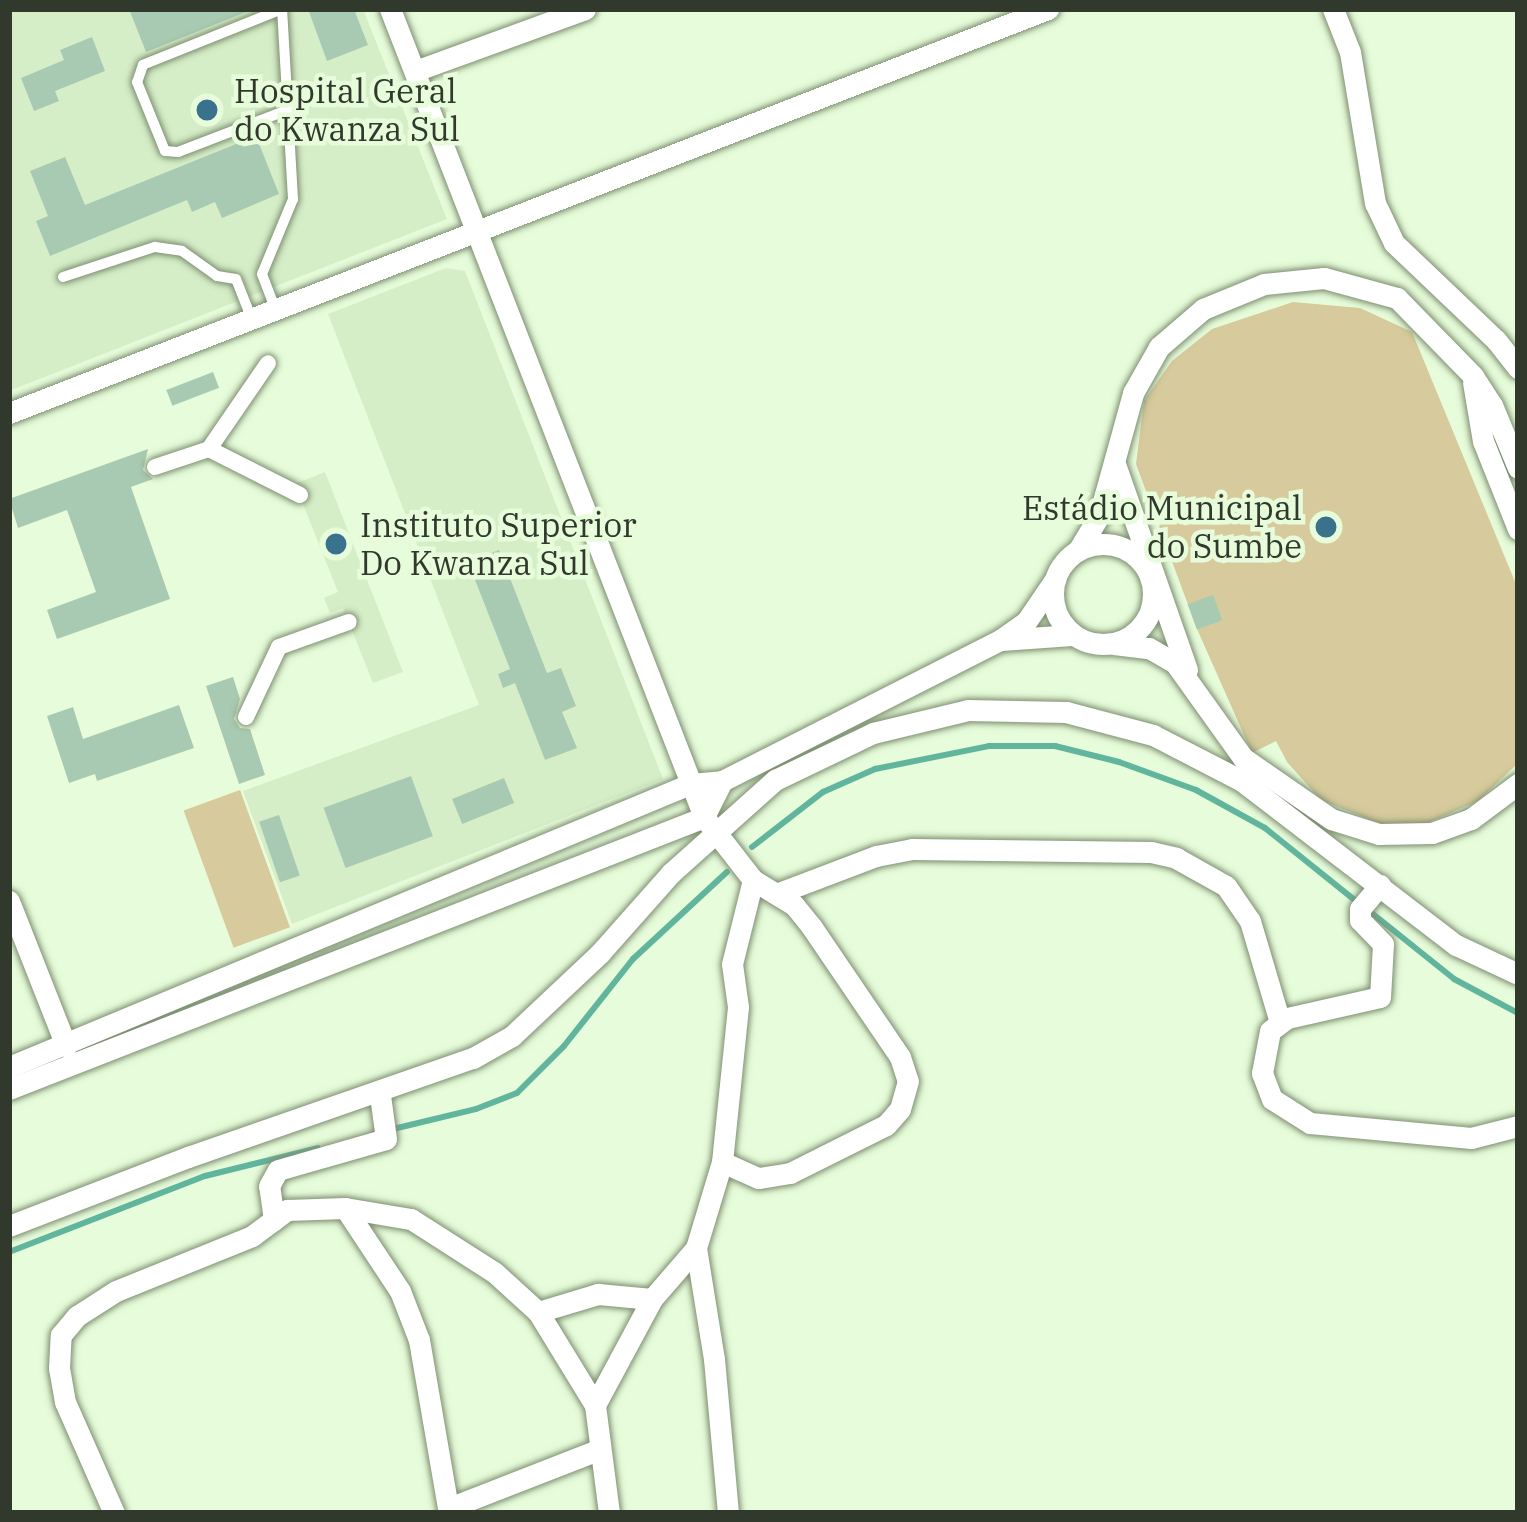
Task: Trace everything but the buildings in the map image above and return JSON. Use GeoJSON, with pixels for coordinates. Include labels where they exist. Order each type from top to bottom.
{"type":"FeatureCollection","features":[{"type":"Feature","properties":{"kind":"street"},"geometry":{"type":"LineString","coordinates":[[391,9],[709,824],[753,880],[811,926],[899,1057],[908,1081],[900,1108],[886,1125],[790,1173],[758,1178],[722,1162]]}},
{"type":"Feature","properties":{"kind":"street"},"geometry":{"type":"LineString","coordinates":[[415,71],[585,9]]}},
{"type":"Feature","properties":{"kind":"street"},"geometry":{"type":"LineString","coordinates":[[1333,9],[1350,52],[1375,202],[1394,243],[1496,340],[1518,368]]}},
{"type":"Feature","properties":{"kind":"street"},"geometry":{"type":"LineString","coordinates":[[9,413],[479,234],[1044,10]]}},
{"type":"Feature","properties":{"kind":"street"},"geometry":{"type":"LineString","coordinates":[[9,1067],[690,784],[722,781],[1000,640],[1026,622],[1099,516],[1132,393],[1159,346],[1203,309],[1264,284],[1324,278],[1397,298],[1472,376],[1492,405],[1518,468]]}},
{"type":"Feature","properties":{"kind":"street"},"geometry":{"type":"LineString","coordinates":[[155,467],[209,449],[268,363]]}},
{"type":"Feature","properties":{"kind":"street"},"geometry":{"type":"LineString","coordinates":[[1472,376],[1483,441],[1518,530]]}},
{"type":"Feature","properties":{"kind":"street"},"geometry":{"type":"LineString","coordinates":[[209,449],[300,495]]}},
{"type":"Feature","properties":{"kind":"street"},"geometry":{"type":"LineString","coordinates":[[1114,464],[1152,581],[1152,608],[1139,630],[1114,644]]}},
{"type":"Feature","properties":{"kind":"street"},"geometry":{"type":"LineString","coordinates":[[1079,549],[1111,543],[1125,548],[1145,566],[1192,682]]}},
{"type":"Feature","properties":{"kind":"street"},"geometry":{"type":"LineString","coordinates":[[1054,581],[1054,610],[1072,635]]}},
{"type":"Feature","properties":{"kind":"street"},"geometry":{"type":"LineString","coordinates":[[246,717],[279,647],[349,622]]}},
{"type":"Feature","properties":{"kind":"street"},"geometry":{"type":"LineString","coordinates":[[1000,640],[1072,635],[1149,647],[1175,663],[1192,682],[1243,758],[1331,819],[1379,834],[1432,833],[1471,819],[1518,784]]}},
{"type":"Feature","properties":{"kind":"street"},"geometry":{"type":"LineString","coordinates":[[9,1089],[709,824],[775,780],[873,733],[968,710],[1066,712],[1153,735],[1242,782],[1371,896],[1518,974]]}},
{"type":"Feature","properties":{"kind":"street"},"geometry":{"type":"LineString","coordinates":[[9,1226],[188,1157],[381,1099],[512,1036],[600,953],[709,824],[722,781]]}},
{"type":"Feature","properties":{"kind":"street"},"geometry":{"type":"LineString","coordinates":[[776,894],[876,856],[911,849],[1151,852],[1176,858],[1226,886],[1250,921],[1280,1022]]}},
{"type":"Feature","properties":{"kind":"street"},"geometry":{"type":"LineString","coordinates":[[595,1405],[652,1299],[696,1248],[722,1162],[738,1007],[732,964],[753,880]]}},
{"type":"Feature","properties":{"kind":"street"},"geometry":{"type":"LineString","coordinates":[[1371,896],[1364,927],[1383,944],[1380,997],[1280,1022],[1270,1031],[1266,1085],[1272,1099],[1310,1123],[1471,1138],[1518,1126]]}},
{"type":"Feature","properties":{"kind":"street"},"geometry":{"type":"LineString","coordinates":[[9,901],[66,1046]]}},
{"type":"Feature","properties":{"kind":"street"},"geometry":{"type":"LineString","coordinates":[[274,1220],[269,1186],[278,1170],[380,1144],[386,1132],[381,1099]]}},
{"type":"Feature","properties":{"kind":"street"},"geometry":{"type":"LineString","coordinates":[[345,1208],[400,1291],[419,1340],[448,1510],[598,1450]]}},
{"type":"Feature","properties":{"kind":"street"},"geometry":{"type":"LineString","coordinates":[[114,1513],[65,1402],[59,1368],[62,1335],[77,1316],[116,1291],[217,1252],[287,1210],[345,1208],[411,1219],[494,1272],[538,1312],[595,1405],[609,1513]]}},
{"type":"Feature","properties":{"kind":"street"},"geometry":{"type":"LineString","coordinates":[[696,1248],[714,1359],[728,1513]]}},
{"type":"Feature","properties":{"kind":"street"},"geometry":{"type":"LineString","coordinates":[[538,1312],[598,1294],[652,1299]]}},
{"type":"Feature","properties":{"kind":"lane"},"geometry":{"type":"LineString","coordinates":[[275,308],[262,274],[293,199],[290,110],[282,9],[143,65],[137,82],[165,151],[178,152],[290,110]]}},
{"type":"Feature","properties":{"kind":"lane"},"geometry":{"type":"LineString","coordinates":[[64,278],[155,247],[182,251],[218,276],[236,279],[251,317]]}},
{"type":"Feature","properties":{"kind":"shaded area","name":"Hospital Geral do Kwanza Sul"},"geometry":{"type":"Polygon","coordinates":[[[9,9],[363,9],[447,219],[9,391],[9,9]]]}},
{"type":"Feature","properties":{"kind":"shaded area"},"geometry":{"type":"Polygon","coordinates":[[[446,268],[465,271],[663,779],[292,924],[243,791],[479,705],[328,314],[446,268]]]}},
{"type":"Feature","properties":{"kind":"shaded area","name":"Estádio Municipal do Sumbe"},"geometry":{"type":"Polygon","coordinates":[[[1293,302],[1360,308],[1412,332],[1518,589],[1518,763],[1478,801],[1427,823],[1383,825],[1321,800],[1287,762],[1276,741],[1252,753],[1197,629],[1136,464],[1144,401],[1172,361],[1212,329],[1293,302]]]}},
{"type":"Feature","properties":{"kind":"shaded area","name":"Instituto Superior Do Kwanza Sul"},"geometry":{"type":"Polygon","coordinates":[[[325,472],[403,672],[373,683],[343,608],[330,613],[324,598],[338,592],[295,484],[325,472]]]}},
{"type":"Feature","properties":{"kind":"shaded area"},"geometry":{"type":"Polygon","coordinates":[[[240,790],[290,927],[234,948],[184,811],[240,790]]]}},
{"type":"Feature","properties":{"kind":"waterway"},"geometry":{"type":"LineString","coordinates":[[752,847],[823,792],[875,769],[989,746],[1055,746],[1119,762],[1196,790],[1265,828],[1357,902]]}},
{"type":"Feature","properties":{"kind":"waterway"},"geometry":{"type":"LineString","coordinates":[[389,1130],[476,1109],[517,1093],[564,1046],[633,959],[727,872]]}},
{"type":"Feature","properties":{"kind":"waterway"},"geometry":{"type":"LineString","coordinates":[[1368,910],[1454,979],[1518,1013]]}},
{"type":"Feature","properties":{"kind":"waterway"},"geometry":{"type":"LineString","coordinates":[[9,1252],[205,1176],[318,1148]]}},
{"type":"Feature","properties":{"kind":"place","name":"Hospital Geral do Kwanza Sul"},"geometry":{"type":"Point","coordinates":[207,110]}},
{"type":"Feature","properties":{"kind":"place","name":"Estádio Municipal do Sumbe"},"geometry":{"type":"Point","coordinates":[1326,527]}},
{"type":"Feature","properties":{"kind":"place","name":"Instituto Superior Do Kwanza Sul"},"geometry":{"type":"Point","coordinates":[336,544]}}]}
